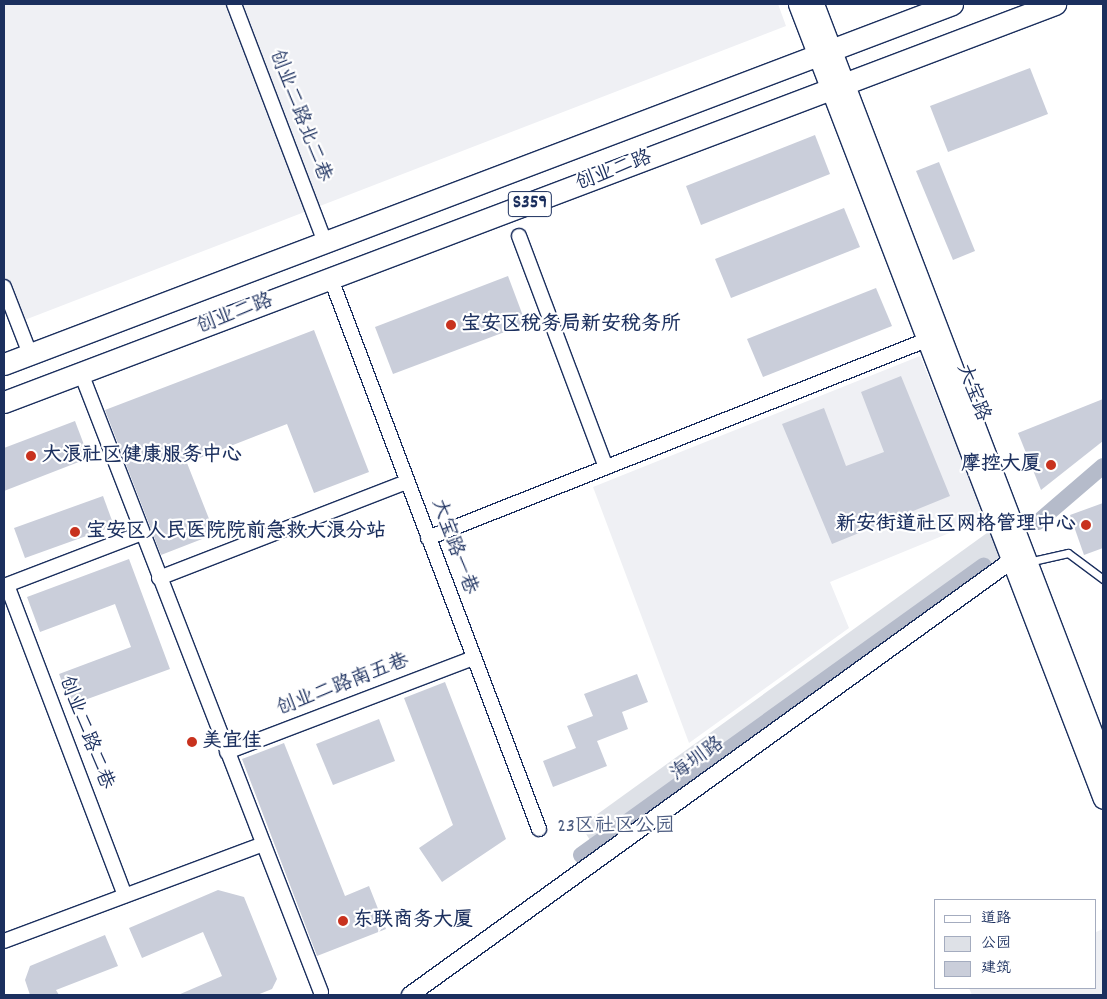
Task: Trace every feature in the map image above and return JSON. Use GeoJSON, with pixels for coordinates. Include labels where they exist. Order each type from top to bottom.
{"type":"FeatureCollection","features":[{"type":"Feature","properties":{"kind":"main road","name":"大宝路"},"geometry":{"type":"LineString","coordinates":[[798,4],[825,53],[1020,561],[1103,760]]}},
{"type":"Feature","properties":{"kind":"main road","name":"大宝路"},"geometry":{"type":"LineString","coordinates":[[814,4],[825,53]]}},
{"type":"Feature","properties":{"kind":"main road","name":"创业二路"},"geometry":{"type":"LineString","coordinates":[[4,364],[952,4]]}},
{"type":"Feature","properties":{"kind":"main road","name":"创业二路"},"geometry":{"type":"LineString","coordinates":[[4,402],[1055,4]]}},
{"type":"Feature","properties":{"kind":"main road","name":"大宝路"},"geometry":{"type":"LineString","coordinates":[[1020,561],[1103,799]]}},
{"type":"Feature","properties":{"kind":"street","name":"创业二路北二巷"},"geometry":{"type":"LineString","coordinates":[[234,4],[325,242]]}},
{"type":"Feature","properties":{"kind":"street"},"geometry":{"type":"LineString","coordinates":[[519,236],[606,467]]}},
{"type":"Feature","properties":{"kind":"street","name":"大宝路一巷"},"geometry":{"type":"LineString","coordinates":[[331,279],[539,829]]}},
{"type":"Feature","properties":{"kind":"street"},"geometry":{"type":"LineString","coordinates":[[4,287],[30,354]]}},
{"type":"Feature","properties":{"kind":"street"},"geometry":{"type":"LineString","coordinates":[[428,538],[934,337]]}},
{"type":"Feature","properties":{"kind":"street"},"geometry":{"type":"LineString","coordinates":[[81,373],[321,992]]}},
{"type":"Feature","properties":{"kind":"street"},"geometry":{"type":"LineString","coordinates":[[159,578],[407,482]]}},
{"type":"Feature","properties":{"kind":"street"},"geometry":{"type":"LineString","coordinates":[[6,586],[142,533]]}},
{"type":"Feature","properties":{"kind":"street","name":"海圳路"},"geometry":{"type":"LineString","coordinates":[[410,995],[1020,561]]}},
{"type":"Feature","properties":{"kind":"street","name":"创业二路二巷"},"geometry":{"type":"LineString","coordinates":[[6,586],[125,895]]}},
{"type":"Feature","properties":{"kind":"street","name":"创业二路南五巷"},"geometry":{"type":"LineString","coordinates":[[227,752],[473,658]]}},
{"type":"Feature","properties":{"kind":"street"},"geometry":{"type":"LineString","coordinates":[[4,941],[263,844]]}},
{"type":"Feature","properties":{"kind":"lane"},"geometry":{"type":"LineString","coordinates":[[1020,561],[1068,553],[1103,579]]}},
{"type":"Feature","properties":{"kind":"shaded area"},"geometry":{"type":"Polygon","coordinates":[[[4,4],[778,4],[786,26],[22,321],[4,276],[4,4]]]}},
{"type":"Feature","properties":{"kind":"shaded area"},"geometry":{"type":"Polygon","coordinates":[[[920,356],[986,518],[830,582],[849,628],[689,743],[593,487],[920,356]]]}},
{"type":"Feature","properties":{"kind":"shaded area"},"geometry":{"type":"Polygon","coordinates":[[[1103,929],[1103,995],[972,995],[969,989],[1097,989],[1097,932],[1103,929]]]}},
{"type":"Feature","properties":{"kind":"green space","name":"23区社区公园"},"geometry":{"type":"Polygon","coordinates":[[[998,525],[1012,560],[604,862],[581,826],[998,525]]]}},
{"type":"Feature","properties":{"kind":"building"},"geometry":{"type":"Polygon","coordinates":[[[1030,68],[1048,114],[948,152],[930,106],[1030,68]]]}},
{"type":"Feature","properties":{"kind":"building"},"geometry":{"type":"Polygon","coordinates":[[[815,135],[830,174],[701,225],[686,186],[815,135]]]}},
{"type":"Feature","properties":{"kind":"building"},"geometry":{"type":"Polygon","coordinates":[[[939,162],[975,251],[953,260],[916,171],[939,162]]]}},
{"type":"Feature","properties":{"kind":"building"},"geometry":{"type":"Polygon","coordinates":[[[844,208],[860,247],[731,298],[715,259],[844,208]]]}},
{"type":"Feature","properties":{"kind":"building","name":"宝安区税务局新安税务所"},"geometry":{"type":"Polygon","coordinates":[[[508,276],[526,324],[393,374],[375,327],[508,276]]]}},
{"type":"Feature","properties":{"kind":"building"},"geometry":{"type":"Polygon","coordinates":[[[876,288],[892,326],[763,377],[747,339],[876,288]]]}},
{"type":"Feature","properties":{"kind":"building"},"geometry":{"type":"Polygon","coordinates":[[[314,330],[369,472],[314,493],[287,424],[187,463],[215,534],[161,555],[105,410],[314,330]]]}},
{"type":"Feature","properties":{"kind":"building"},"geometry":{"type":"Polygon","coordinates":[[[901,376],[950,496],[832,544],[782,424],[824,408],[846,466],[884,452],[861,392],[901,376]]]}},
{"type":"Feature","properties":{"kind":"building","name":"摩控大厦"},"geometry":{"type":"Polygon","coordinates":[[[1103,399],[1103,441],[1041,490],[1018,433],[1103,399]]]}},
{"type":"Feature","properties":{"kind":"building"},"geometry":{"type":"Polygon","coordinates":[[[75,421],[89,458],[4,491],[4,448],[75,421]]]}},
{"type":"Feature","properties":{"kind":"building"},"geometry":{"type":"Polygon","coordinates":[[[103,496],[114,526],[25,558],[14,528],[103,496]]]}},
{"type":"Feature","properties":{"kind":"building","name":"新安街道社区网格管理中心"},"geometry":{"type":"Polygon","coordinates":[[[1103,503],[1103,548],[1084,555],[1070,515],[1103,503]]]}},
{"type":"Feature","properties":{"kind":"building"},"geometry":{"type":"Polygon","coordinates":[[[129,559],[170,669],[71,705],[59,674],[131,647],[115,604],[40,632],[27,597],[129,559]]]}},
{"type":"Feature","properties":{"kind":"building"},"geometry":{"type":"Polygon","coordinates":[[[637,674],[648,702],[622,712],[628,729],[597,741],[607,766],[553,787],[543,761],[576,748],[567,726],[593,716],[584,694],[637,674]]]}},
{"type":"Feature","properties":{"kind":"building"},"geometry":{"type":"Polygon","coordinates":[[[445,682],[506,839],[442,882],[419,848],[453,825],[404,698],[445,682]]]}},
{"type":"Feature","properties":{"kind":"building"},"geometry":{"type":"Polygon","coordinates":[[[379,719],[395,761],[333,785],[316,744],[379,719]]]}},
{"type":"Feature","properties":{"kind":"building"},"geometry":{"type":"Polygon","coordinates":[[[284,743],[345,896],[369,886],[386,929],[317,956],[242,759],[284,743]]]}},
{"type":"Feature","properties":{"kind":"building"},"geometry":{"type":"Polygon","coordinates":[[[218,890],[244,897],[277,979],[272,989],[257,995],[178,995],[222,976],[203,932],[142,958],[129,928],[218,890]]]}},
{"type":"Feature","properties":{"kind":"building"},"geometry":{"type":"Polygon","coordinates":[[[105,935],[118,966],[56,990],[59,995],[30,995],[25,980],[30,966],[105,935]]]}},
{"type":"Feature","properties":{"kind":"waterway"},"geometry":{"type":"LineString","coordinates":[[1038,522],[1103,466]]}},
{"type":"Feature","properties":{"kind":"waterway"},"geometry":{"type":"LineString","coordinates":[[581,855],[984,565]]}},
{"type":"Feature","properties":{"kind":"place","name":"宝安区税务局新安税务所"},"geometry":{"type":"Point","coordinates":[451,325]}},
{"type":"Feature","properties":{"kind":"place","name":"大浪社区健康服务中心"},"geometry":{"type":"Point","coordinates":[31,456]}},
{"type":"Feature","properties":{"kind":"place","name":"摩控大厦"},"geometry":{"type":"Point","coordinates":[1051,465]}},
{"type":"Feature","properties":{"kind":"place","name":"新安街道社区网格管理中心"},"geometry":{"type":"Point","coordinates":[1086,525]}},
{"type":"Feature","properties":{"kind":"place","name":"宝安区人民医院院前急救大浪分站"},"geometry":{"type":"Point","coordinates":[75,532]}},
{"type":"Feature","properties":{"kind":"place","name":"美宜佳"},"geometry":{"type":"Point","coordinates":[192,742]}},
{"type":"Feature","properties":{"kind":"place","name":"东联商务大厦"},"geometry":{"type":"Point","coordinates":[343,921]}}]}
